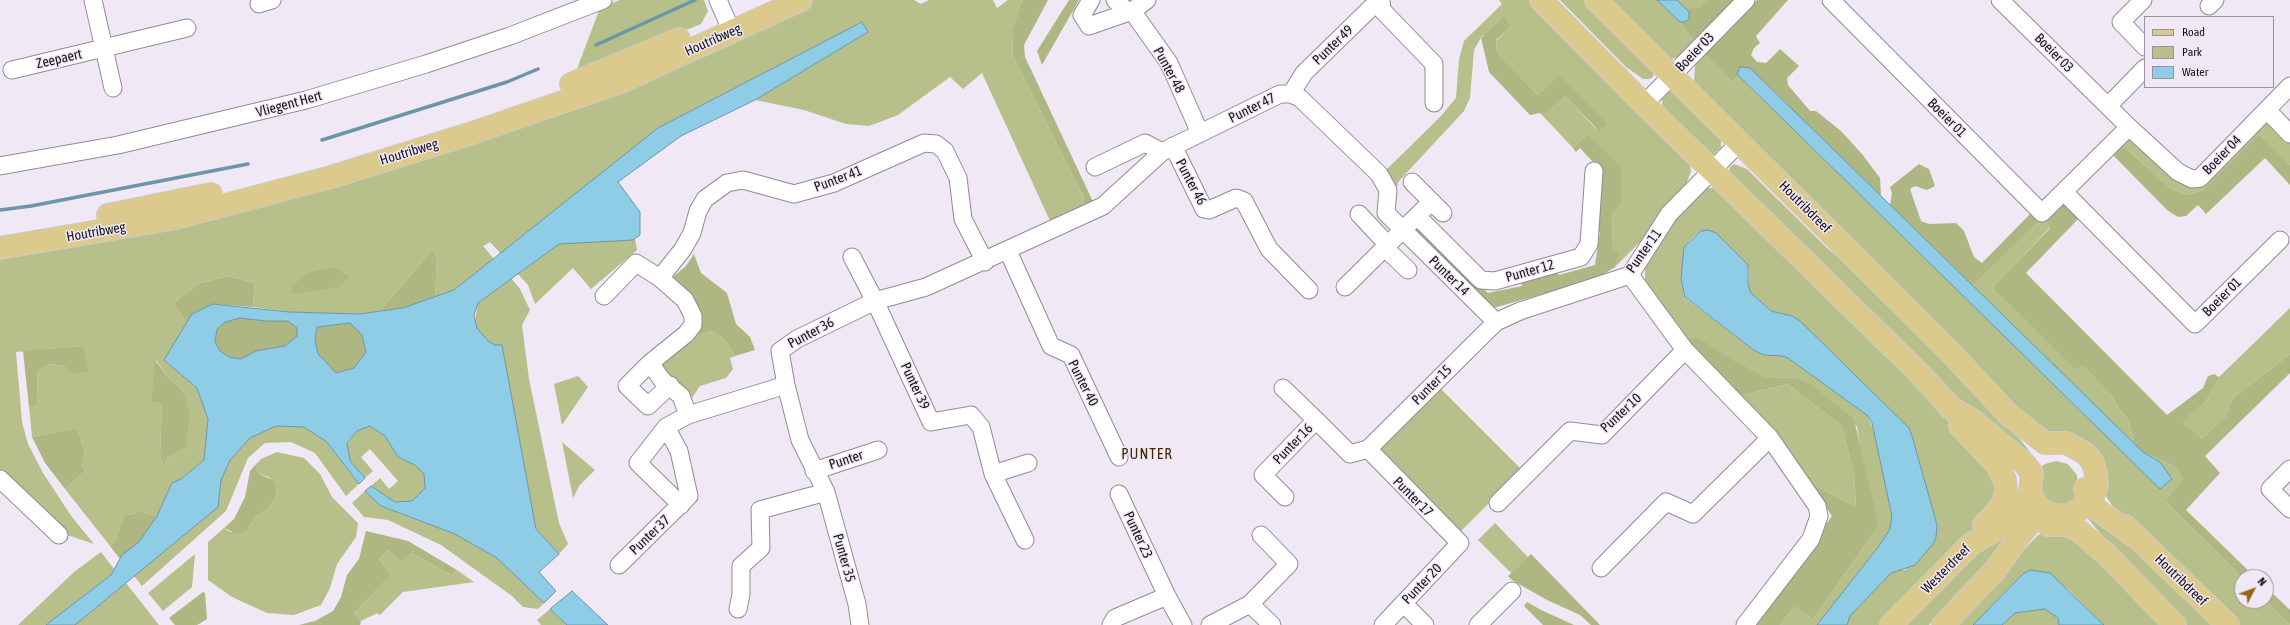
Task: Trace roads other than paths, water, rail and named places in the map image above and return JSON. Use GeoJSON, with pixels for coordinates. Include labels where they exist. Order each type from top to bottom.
{"type":"FeatureCollection","features":[{"type":"Feature","properties":{"kind":"main road","name":"Houtribweg"},"geometry":{"type":"LineString","coordinates":[[0,233],[191,199],[354,158],[464,124],[551,93],[768,0]]}},
{"type":"Feature","properties":{"kind":"main road","name":"Houtribweg"},"geometry":{"type":"LineString","coordinates":[[0,248],[176,218],[331,177],[469,134],[618,83],[726,17],[801,0]]}},
{"type":"Feature","properties":{"kind":"main road"},"geometry":{"type":"LineString","coordinates":[[1541,0],[1644,104],[1910,365],[1949,407],[2011,463],[2025,472]]}},
{"type":"Feature","properties":{"kind":"main road","name":"Houtribdreef"},"geometry":{"type":"LineString","coordinates":[[1596,0],[1944,346],[2010,416],[2026,427],[2049,449]]}},
{"type":"Feature","properties":{"kind":"main road"},"geometry":{"type":"LineString","coordinates":[[1949,407],[1963,432],[1997,465],[2006,485],[2003,503],[1971,544]]}},
{"type":"Feature","properties":{"kind":"main road"},"geometry":{"type":"LineString","coordinates":[[1943,625],[1974,594],[2008,555],[2017,539],[2047,516],[2080,510],[2092,496],[2097,480],[2095,468],[2086,454],[2067,443],[2049,449],[2037,459],[2025,472],[2020,487],[2047,516],[2078,530],[2106,554],[2175,625]]}},
{"type":"Feature","properties":{"kind":"main road","name":"Houtribdreef"},"geometry":{"type":"LineString","coordinates":[[2092,496],[2228,625]]}},
{"type":"Feature","properties":{"kind":"main road","name":"Westerdreef"},"geometry":{"type":"LineString","coordinates":[[1891,625],[1971,544],[1989,534],[2016,512],[2047,516]]}},
{"type":"Feature","properties":{"kind":"street"},"geometry":{"type":"LineString","coordinates":[[93,0],[113,88]]}},
{"type":"Feature","properties":{"kind":"street","name":"Vliegent Hert"},"geometry":{"type":"LineString","coordinates":[[0,166],[118,145],[306,100],[426,64],[510,36],[567,6],[603,0]]}},
{"type":"Feature","properties":{"kind":"street"},"geometry":{"type":"LineString","coordinates":[[1092,0],[1082,15],[1089,26],[1124,7],[1147,0]]}},
{"type":"Feature","properties":{"kind":"street","name":"Punter 49"},"geometry":{"type":"LineString","coordinates":[[1291,94],[1304,73],[1380,0]]}},
{"type":"Feature","properties":{"kind":"street","name":"Punter 49"},"geometry":{"type":"LineString","coordinates":[[1380,0],[1382,10],[1434,64],[1434,103]]}},
{"type":"Feature","properties":{"kind":"street","name":"Boeier 03"},"geometry":{"type":"LineString","coordinates":[[1644,104],[1746,0]]}},
{"type":"Feature","properties":{"kind":"street","name":"Boeier 01"},"geometry":{"type":"LineString","coordinates":[[1831,0],[2042,213],[2129,127]]}},
{"type":"Feature","properties":{"kind":"street","name":"Boeier 03"},"geometry":{"type":"LineString","coordinates":[[2000,0],[2129,127]]}},
{"type":"Feature","properties":{"kind":"street"},"geometry":{"type":"LineString","coordinates":[[2143,0],[2121,22],[2144,46]]}},
{"type":"Feature","properties":{"kind":"street","name":"Punter 48"},"geometry":{"type":"LineString","coordinates":[[1124,7],[1169,63],[1200,133]]}},
{"type":"Feature","properties":{"kind":"street","name":"Zeepaert"},"geometry":{"type":"LineString","coordinates":[[12,70],[187,28]]}},
{"type":"Feature","properties":{"kind":"street"},"geometry":{"type":"LineString","coordinates":[[2108,106],[2144,69]]}},
{"type":"Feature","properties":{"kind":"street","name":"Boeier 04"},"geometry":{"type":"LineString","coordinates":[[2129,127],[2178,172],[2192,179],[2200,178],[2290,86]]}},
{"type":"Feature","properties":{"kind":"street","name":"Punter 47"},"geometry":{"type":"LineString","coordinates":[[1008,251],[1103,206],[1168,149],[1280,94],[1291,94],[1300,98],[1379,174],[1388,190],[1386,213]]}},
{"type":"Feature","properties":{"kind":"street"},"geometry":{"type":"LineString","coordinates":[[2267,110],[2290,134]]}},
{"type":"Feature","properties":{"kind":"street","name":"Punter 11"},"geometry":{"type":"LineString","coordinates":[[1496,322],[1520,311],[1630,275],[1669,214],[1740,142]]}},
{"type":"Feature","properties":{"kind":"street","name":"Punter 41"},"geometry":{"type":"LineString","coordinates":[[660,278],[683,249],[692,233],[698,211],[705,199],[727,183],[743,180],[794,194],[834,183],[924,143],[936,144],[945,151],[958,178],[964,219],[984,262]]}},
{"type":"Feature","properties":{"kind":"street"},"geometry":{"type":"LineString","coordinates":[[1095,167],[1145,143],[1168,149]]}},
{"type":"Feature","properties":{"kind":"street","name":"Punter 46"},"geometry":{"type":"LineString","coordinates":[[1168,149],[1204,209],[1209,210],[1236,198],[1244,201],[1269,249],[1309,290]]}},
{"type":"Feature","properties":{"kind":"street","name":"Punter 12"},"geometry":{"type":"LineString","coordinates":[[1417,216],[1481,280],[1495,281],[1581,257],[1589,244],[1594,171]]}},
{"type":"Feature","properties":{"kind":"street"},"geometry":{"type":"LineString","coordinates":[[1345,287],[1417,216],[1437,207],[1412,182]]}},
{"type":"Feature","properties":{"kind":"street","name":"Boeier 01"},"geometry":{"type":"LineString","coordinates":[[2064,192],[2195,324],[2280,240]]}},
{"type":"Feature","properties":{"kind":"street","name":"Punter 14"},"geometry":{"type":"LineString","coordinates":[[1386,213],[1496,322]]}},
{"type":"Feature","properties":{"kind":"street"},"geometry":{"type":"LineString","coordinates":[[1360,214],[1386,246]]}},
{"type":"Feature","properties":{"kind":"street","name":"Punter 14"},"geometry":{"type":"LineString","coordinates":[[1386,246],[1408,270]]}},
{"type":"Feature","properties":{"kind":"street"},"geometry":{"type":"LineString","coordinates":[[875,301],[926,287],[1008,251]]}},
{"type":"Feature","properties":{"kind":"street","name":"Punter 40"},"geometry":{"type":"LineString","coordinates":[[1008,251],[1051,346],[1070,355],[1119,457]]}},
{"type":"Feature","properties":{"kind":"street","name":"Punter 39"},"geometry":{"type":"LineString","coordinates":[[852,257],[875,301],[931,422],[971,415],[981,427],[993,474],[1025,540]]}},
{"type":"Feature","properties":{"kind":"street"},"geometry":{"type":"LineString","coordinates":[[604,296],[636,264],[660,278],[685,300],[693,316],[693,325],[686,334],[650,363],[627,386],[648,406],[670,384]]}},
{"type":"Feature","properties":{"kind":"street"},"geometry":{"type":"LineString","coordinates":[[1630,275],[1685,350],[1770,438],[1817,506],[1820,516],[1811,540],[1745,625]]}},
{"type":"Feature","properties":{"kind":"street","name":"Punter 36"},"geometry":{"type":"LineString","coordinates":[[814,471],[800,440],[786,385],[780,351],[797,339],[875,301]]}},
{"type":"Feature","properties":{"kind":"street","name":"Punter 15"},"geometry":{"type":"LineString","coordinates":[[1368,449],[1496,322]]}},
{"type":"Feature","properties":{"kind":"street","name":"Punter 10"},"geometry":{"type":"LineString","coordinates":[[1498,503],[1570,431],[1602,435],[1685,350]]}},
{"type":"Feature","properties":{"kind":"street"},"geometry":{"type":"LineString","coordinates":[[650,363],[662,380],[670,384],[681,396],[688,415],[786,385]]}},
{"type":"Feature","properties":{"kind":"street"},"geometry":{"type":"LineString","coordinates":[[1283,388],[1316,420]]}},
{"type":"Feature","properties":{"kind":"street","name":"Punter 37"},"geometry":{"type":"LineString","coordinates":[[681,505],[638,463],[666,427],[688,415]]}},
{"type":"Feature","properties":{"kind":"street","name":"Punter 16"},"geometry":{"type":"LineString","coordinates":[[1285,497],[1263,475],[1316,420],[1350,454],[1368,449]]}},
{"type":"Feature","properties":{"kind":"street","name":"Punter 37"},"geometry":{"type":"LineString","coordinates":[[619,565],[689,496],[679,451],[666,427]]}},
{"type":"Feature","properties":{"kind":"street"},"geometry":{"type":"LineString","coordinates":[[1601,568],[1666,502],[1693,514],[1770,438]]}},
{"type":"Feature","properties":{"kind":"street","name":"Punter 17"},"geometry":{"type":"LineString","coordinates":[[1368,449],[1460,543]]}},
{"type":"Feature","properties":{"kind":"street","name":"Punter"},"geometry":{"type":"LineString","coordinates":[[814,471],[878,450]]}},
{"type":"Feature","properties":{"kind":"street"},"geometry":{"type":"LineString","coordinates":[[993,474],[1028,463]]}},
{"type":"Feature","properties":{"kind":"street"},"geometry":{"type":"LineString","coordinates":[[2290,469],[2270,489],[2290,509]]}},
{"type":"Feature","properties":{"kind":"street","name":"Punter 35"},"geometry":{"type":"LineString","coordinates":[[814,471],[826,492],[857,604],[860,625]]}},
{"type":"Feature","properties":{"kind":"street"},"geometry":{"type":"LineString","coordinates":[[0,479],[60,535]]}},
{"type":"Feature","properties":{"kind":"street"},"geometry":{"type":"LineString","coordinates":[[738,609],[741,594],[741,566],[761,548],[760,510],[826,492]]}},
{"type":"Feature","properties":{"kind":"street","name":"Punter 23"},"geometry":{"type":"LineString","coordinates":[[1119,494],[1167,596],[1183,625]]}},
{"type":"Feature","properties":{"kind":"street"},"geometry":{"type":"LineString","coordinates":[[1210,625],[1250,604],[1289,564],[1261,535]]}},
{"type":"Feature","properties":{"kind":"street","name":"Punter 20"},"geometry":{"type":"LineString","coordinates":[[1383,625],[1460,543]]}},
{"type":"Feature","properties":{"kind":"street"},"geometry":{"type":"LineString","coordinates":[[1478,625],[1512,590]]}},
{"type":"Feature","properties":{"kind":"street"},"geometry":{"type":"LineString","coordinates":[[1110,625],[1115,618],[1167,596]]}},
{"type":"Feature","properties":{"kind":"street"},"geometry":{"type":"LineString","coordinates":[[1250,604],[1272,625]]}},
{"type":"Feature","properties":{"kind":"street"},"geometry":{"type":"LineString","coordinates":[[1404,604],[1425,625]]}},
{"type":"Feature","properties":{"kind":"water"},"geometry":{"type":"Polygon","coordinates":[[[1657,0],[1677,0],[1689,12],[1689,19],[1685,22],[1680,22],[1657,0]]]}},
{"type":"Feature","properties":{"kind":"water"},"geometry":{"type":"Polygon","coordinates":[[[862,22],[868,32],[755,100],[681,136],[618,182],[640,212],[640,235],[633,240],[559,244],[478,303],[474,315],[477,328],[488,341],[495,345],[502,345],[536,529],[559,554],[539,572],[556,591],[544,603],[497,558],[455,534],[381,506],[365,491],[371,486],[395,502],[412,501],[425,488],[424,474],[415,465],[398,457],[385,436],[370,426],[357,431],[347,443],[350,461],[365,478],[359,484],[327,442],[304,427],[276,426],[250,438],[230,460],[221,480],[218,507],[75,625],[46,625],[111,575],[122,555],[139,542],[157,516],[172,483],[181,479],[204,460],[208,419],[197,388],[164,360],[192,314],[213,304],[289,312],[359,314],[403,308],[454,290],[658,128],[862,22]],[[240,318],[225,322],[217,329],[215,342],[220,351],[229,357],[241,359],[256,351],[285,346],[297,336],[297,328],[288,321],[266,321],[240,318]],[[350,323],[317,327],[315,340],[318,354],[336,373],[354,368],[366,352],[362,335],[350,323]]]}},
{"type":"Feature","properties":{"kind":"water"},"geometry":{"type":"Polygon","coordinates":[[[1740,67],[1750,68],[2143,452],[2160,462],[2172,479],[2160,489],[1737,74],[1740,67]]]}},
{"type":"Feature","properties":{"kind":"water"},"geometry":{"type":"Polygon","coordinates":[[[1708,230],[1716,233],[1748,265],[1748,285],[1751,293],[1771,311],[1792,316],[1800,321],[1909,428],[1912,436],[1937,525],[1936,537],[1933,544],[1915,565],[1891,573],[1850,616],[1847,625],[1817,625],[1879,546],[1890,529],[1892,516],[1872,423],[1868,416],[1788,358],[1782,356],[1764,355],[1755,351],[1685,297],[1681,279],[1684,247],[1701,231],[1708,230]]]}},
{"type":"Feature","properties":{"kind":"water"},"geometry":{"type":"Polygon","coordinates":[[[2030,570],[2050,573],[2104,625],[2059,625],[2058,618],[2045,609],[2015,613],[2002,625],[1973,625],[2023,574],[2030,570]]]}},
{"type":"Feature","properties":{"kind":"water"},"geometry":{"type":"Polygon","coordinates":[[[572,591],[608,625],[567,625],[550,609],[572,591]]]}},
{"type":"Feature","properties":{"kind":"waterway"},"geometry":{"type":"LineString","coordinates":[[596,45],[695,0]]}},
{"type":"Feature","properties":{"kind":"waterway"},"geometry":{"type":"LineString","coordinates":[[322,140],[507,82],[538,69]]}},
{"type":"Feature","properties":{"kind":"waterway"},"geometry":{"type":"LineString","coordinates":[[0,210],[31,206],[248,164]]}},
{"type":"Feature","properties":{"kind":"district","name":"PUNTER"},"geometry":{"type":"Point","coordinates":[1147,454]}}]}
